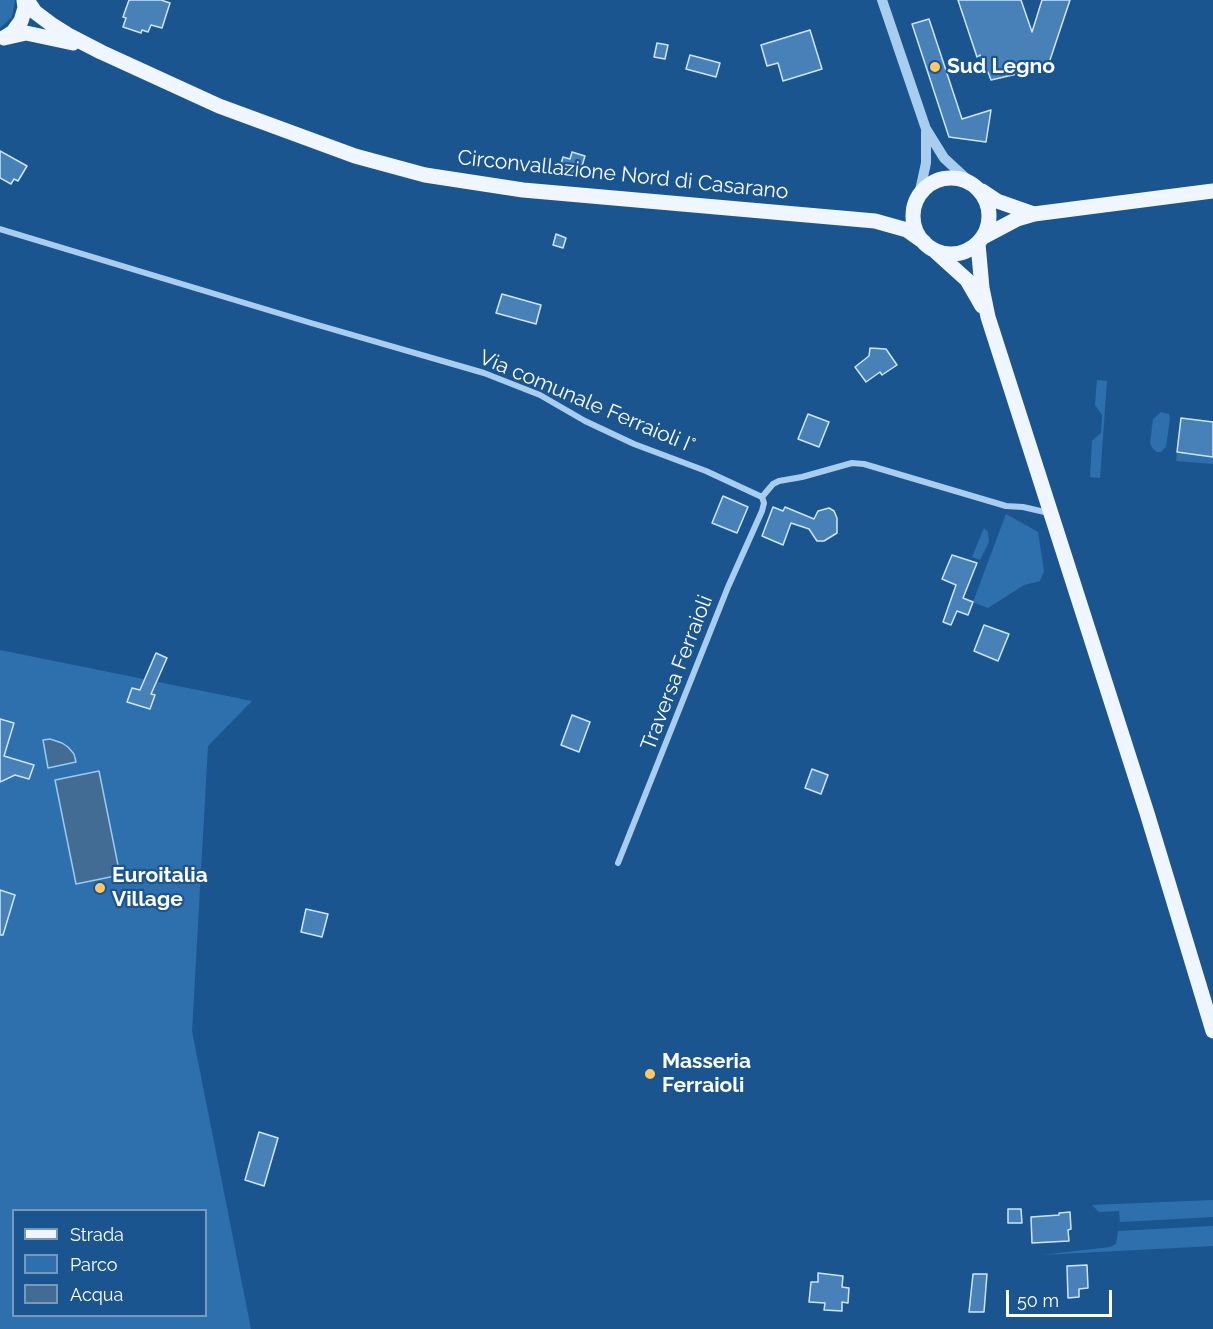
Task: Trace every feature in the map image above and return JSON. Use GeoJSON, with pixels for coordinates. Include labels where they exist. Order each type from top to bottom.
{"type":"FeatureCollection","features":[{"type":"Feature","properties":{"kind":"main road"},"geometry":{"type":"LineString","coordinates":[[2,39],[13,32],[21,21],[26,0]]}},
{"type":"Feature","properties":{"kind":"main road","name":"Circonvallazione Nord di Casarano"},"geometry":{"type":"LineString","coordinates":[[26,0],[35,12],[70,36],[219,106],[355,156],[425,175],[523,190],[875,221]]}},
{"type":"Feature","properties":{"kind":"main road","name":"Circonvallazione Nord di Casarano"},"geometry":{"type":"LineString","coordinates":[[2,39],[26,33],[60,39],[101,52]]}},
{"type":"Feature","properties":{"kind":"main road"},"geometry":{"type":"LineString","coordinates":[[875,221],[900,216],[926,187],[943,178],[953,177],[975,186],[998,201],[1034,214]]}},
{"type":"Feature","properties":{"kind":"main road"},"geometry":{"type":"LineString","coordinates":[[975,186],[989,207],[988,228],[981,240],[988,316],[1151,824],[1213,1031]]}},
{"type":"Feature","properties":{"kind":"main road"},"geometry":{"type":"LineString","coordinates":[[917,198],[913,210],[915,228],[927,245],[951,254],[966,252],[981,240],[1017,219],[1034,214],[1213,191]]}},
{"type":"Feature","properties":{"kind":"main road"},"geometry":{"type":"LineString","coordinates":[[875,221],[907,230],[927,245],[967,280],[988,316]]}},
{"type":"Feature","properties":{"kind":"street"},"geometry":{"type":"LineString","coordinates":[[882,0],[926,129],[944,158],[975,186]]}},
{"type":"Feature","properties":{"kind":"street"},"geometry":{"type":"LineString","coordinates":[[917,198],[926,163],[926,129]]}},
{"type":"Feature","properties":{"kind":"street","name":"Via comunale Ferraioli I°"},"geometry":{"type":"LineString","coordinates":[[0,229],[484,373],[540,395],[585,421],[634,444],[739,484],[762,497]]}},
{"type":"Feature","properties":{"kind":"street"},"geometry":{"type":"LineString","coordinates":[[762,497],[773,484],[779,481],[852,463],[864,464],[1006,506],[1051,513]]}},
{"type":"Feature","properties":{"kind":"street","name":"Traversa Ferraioli"},"geometry":{"type":"LineString","coordinates":[[618,863],[728,587],[762,511],[764,503],[762,497]]}},
{"type":"Feature","properties":{"kind":"green space"},"geometry":{"type":"Polygon","coordinates":[[[0,0],[15,0],[12,17],[0,28],[0,0]]]}},
{"type":"Feature","properties":{"kind":"green space"},"geometry":{"type":"Polygon","coordinates":[[[1097,380],[1107,381],[1100,478],[1090,477],[1092,441],[1101,433],[1102,415],[1095,405],[1097,380]]]}},
{"type":"Feature","properties":{"kind":"green space"},"geometry":{"type":"Polygon","coordinates":[[[1161,412],[1169,414],[1170,418],[1166,447],[1161,452],[1157,452],[1150,443],[1153,419],[1161,412]]]}},
{"type":"Feature","properties":{"kind":"green space"},"geometry":{"type":"Polygon","coordinates":[[[1177,452],[1213,457],[1213,464],[1176,461],[1177,452]]]}},
{"type":"Feature","properties":{"kind":"green space"},"geometry":{"type":"Polygon","coordinates":[[[1006,514],[1038,532],[1044,571],[1040,581],[1024,585],[988,608],[973,602],[1006,514]]]}},
{"type":"Feature","properties":{"kind":"green space"},"geometry":{"type":"Polygon","coordinates":[[[984,528],[988,532],[989,542],[980,560],[972,557],[984,528]]]}},
{"type":"Feature","properties":{"kind":"green space","name":"Euroitalia Village"},"geometry":{"type":"Polygon","coordinates":[[[0,650],[252,701],[208,746],[192,1031],[251,1329],[0,1329],[0,650]]]}},
{"type":"Feature","properties":{"kind":"green space"},"geometry":{"type":"Polygon","coordinates":[[[1213,1200],[1213,1217],[1120,1222],[1119,1211],[1099,1212],[1092,1205],[1213,1200]]]}},
{"type":"Feature","properties":{"kind":"green space"},"geometry":{"type":"Polygon","coordinates":[[[1213,1226],[1213,1246],[1042,1255],[1110,1247],[1116,1244],[1118,1231],[1213,1226]]]}},
{"type":"Feature","properties":{"kind":"water"},"geometry":{"type":"Polygon","coordinates":[[[50,739],[68,747],[74,754],[76,762],[48,768],[43,740],[50,739]]]}},
{"type":"Feature","properties":{"kind":"water"},"geometry":{"type":"Polygon","coordinates":[[[99,771],[120,875],[76,884],[55,780],[99,771]]]}},
{"type":"Feature","properties":{"kind":"building"},"geometry":{"type":"Polygon","coordinates":[[[129,0],[161,0],[170,3],[162,28],[151,25],[148,32],[142,30],[141,33],[123,27],[126,18],[123,17],[129,0]]]}},
{"type":"Feature","properties":{"kind":"building","name":"Sud Legno"},"geometry":{"type":"Polygon","coordinates":[[[958,0],[1021,0],[1032,32],[1042,0],[1070,0],[1048,66],[1017,64],[1019,70],[1016,71],[1017,74],[991,80],[988,72],[985,73],[980,55],[977,57],[958,0]]]}},
{"type":"Feature","properties":{"kind":"building","name":"Sud Legno"},"geometry":{"type":"Polygon","coordinates":[[[929,19],[962,119],[991,110],[986,142],[949,137],[912,24],[929,19]]]}},
{"type":"Feature","properties":{"kind":"building"},"geometry":{"type":"Polygon","coordinates":[[[810,30],[822,69],[783,81],[778,63],[767,66],[761,45],[810,30]]]}},
{"type":"Feature","properties":{"kind":"building"},"geometry":{"type":"Polygon","coordinates":[[[657,43],[668,45],[665,59],[654,57],[657,43]]]}},
{"type":"Feature","properties":{"kind":"building"},"geometry":{"type":"Polygon","coordinates":[[[690,55],[720,63],[716,77],[686,69],[690,55]]]}},
{"type":"Feature","properties":{"kind":"building"},"geometry":{"type":"Polygon","coordinates":[[[0,151],[27,166],[18,181],[14,179],[11,184],[0,178],[0,151]]]}},
{"type":"Feature","properties":{"kind":"building"},"geometry":{"type":"Polygon","coordinates":[[[572,152],[585,156],[579,176],[566,172],[567,169],[560,167],[563,157],[570,159],[572,152]]]}},
{"type":"Feature","properties":{"kind":"building"},"geometry":{"type":"Polygon","coordinates":[[[556,234],[566,238],[563,248],[553,245],[556,234]]]}},
{"type":"Feature","properties":{"kind":"building"},"geometry":{"type":"Polygon","coordinates":[[[502,294],[541,305],[536,324],[496,313],[502,294]]]}},
{"type":"Feature","properties":{"kind":"building"},"geometry":{"type":"Polygon","coordinates":[[[870,348],[886,349],[897,365],[882,375],[880,372],[866,382],[855,367],[869,356],[870,348]]]}},
{"type":"Feature","properties":{"kind":"building"},"geometry":{"type":"Polygon","coordinates":[[[808,414],[829,422],[819,447],[798,439],[808,414]]]}},
{"type":"Feature","properties":{"kind":"building"},"geometry":{"type":"Polygon","coordinates":[[[1181,418],[1213,422],[1213,457],[1177,452],[1181,418]]]}},
{"type":"Feature","properties":{"kind":"building"},"geometry":{"type":"Polygon","coordinates":[[[723,496],[748,507],[737,533],[712,523],[723,496]]]}},
{"type":"Feature","properties":{"kind":"building"},"geometry":{"type":"Polygon","coordinates":[[[773,507],[783,511],[785,507],[814,519],[818,511],[829,508],[834,511],[837,518],[837,533],[824,541],[817,541],[809,529],[791,523],[783,545],[762,536],[773,507]]]}},
{"type":"Feature","properties":{"kind":"building"},"geometry":{"type":"Polygon","coordinates":[[[952,555],[977,563],[963,598],[973,602],[968,615],[957,611],[951,625],[943,622],[956,585],[942,579],[952,555]]]}},
{"type":"Feature","properties":{"kind":"building"},"geometry":{"type":"Polygon","coordinates":[[[984,625],[1009,634],[998,661],[974,651],[984,625]]]}},
{"type":"Feature","properties":{"kind":"building"},"geometry":{"type":"Polygon","coordinates":[[[156,653],[167,658],[151,694],[155,695],[150,709],[127,702],[132,688],[140,690],[156,653]]]}},
{"type":"Feature","properties":{"kind":"building"},"geometry":{"type":"Polygon","coordinates":[[[572,715],[590,722],[579,752],[561,745],[572,715]]]}},
{"type":"Feature","properties":{"kind":"building"},"geometry":{"type":"Polygon","coordinates":[[[0,719],[14,723],[4,756],[34,765],[29,779],[15,775],[0,782],[0,719]]]}},
{"type":"Feature","properties":{"kind":"building"},"geometry":{"type":"Polygon","coordinates":[[[812,769],[828,775],[821,794],[805,788],[812,769]]]}},
{"type":"Feature","properties":{"kind":"building"},"geometry":{"type":"Polygon","coordinates":[[[0,890],[15,895],[3,935],[0,935],[0,890]]]}},
{"type":"Feature","properties":{"kind":"building"},"geometry":{"type":"Polygon","coordinates":[[[306,909],[328,914],[322,937],[301,932],[306,909]]]}},
{"type":"Feature","properties":{"kind":"building"},"geometry":{"type":"Polygon","coordinates":[[[259,1132],[278,1138],[264,1186],[245,1180],[259,1132]]]}},
{"type":"Feature","properties":{"kind":"building"},"geometry":{"type":"Polygon","coordinates":[[[1008,1209],[1021,1209],[1022,1223],[1008,1223],[1008,1209]]]}},
{"type":"Feature","properties":{"kind":"building"},"geometry":{"type":"Polygon","coordinates":[[[1070,1212],[1069,1241],[1032,1243],[1031,1217],[1070,1212]]]}},
{"type":"Feature","properties":{"kind":"building"},"geometry":{"type":"Polygon","coordinates":[[[1087,1265],[1088,1288],[1079,1289],[1079,1297],[1068,1298],[1067,1266],[1087,1265]]]}},
{"type":"Feature","properties":{"kind":"building"},"geometry":{"type":"Polygon","coordinates":[[[818,1273],[843,1276],[842,1287],[849,1288],[848,1303],[842,1302],[842,1311],[824,1310],[825,1303],[809,1302],[811,1282],[818,1282],[818,1273]]]}},
{"type":"Feature","properties":{"kind":"building"},"geometry":{"type":"Polygon","coordinates":[[[973,1274],[987,1274],[984,1312],[969,1312],[973,1274]]]}},
{"type":"Feature","properties":{"kind":"place","name":"Sud Legno"},"geometry":{"type":"Point","coordinates":[935,67]}},
{"type":"Feature","properties":{"kind":"place","name":"Euroitalia Village"},"geometry":{"type":"Point","coordinates":[100,888]}},
{"type":"Feature","properties":{"kind":"place","name":"Masseria Ferraioli"},"geometry":{"type":"Point","coordinates":[650,1074]}}]}
